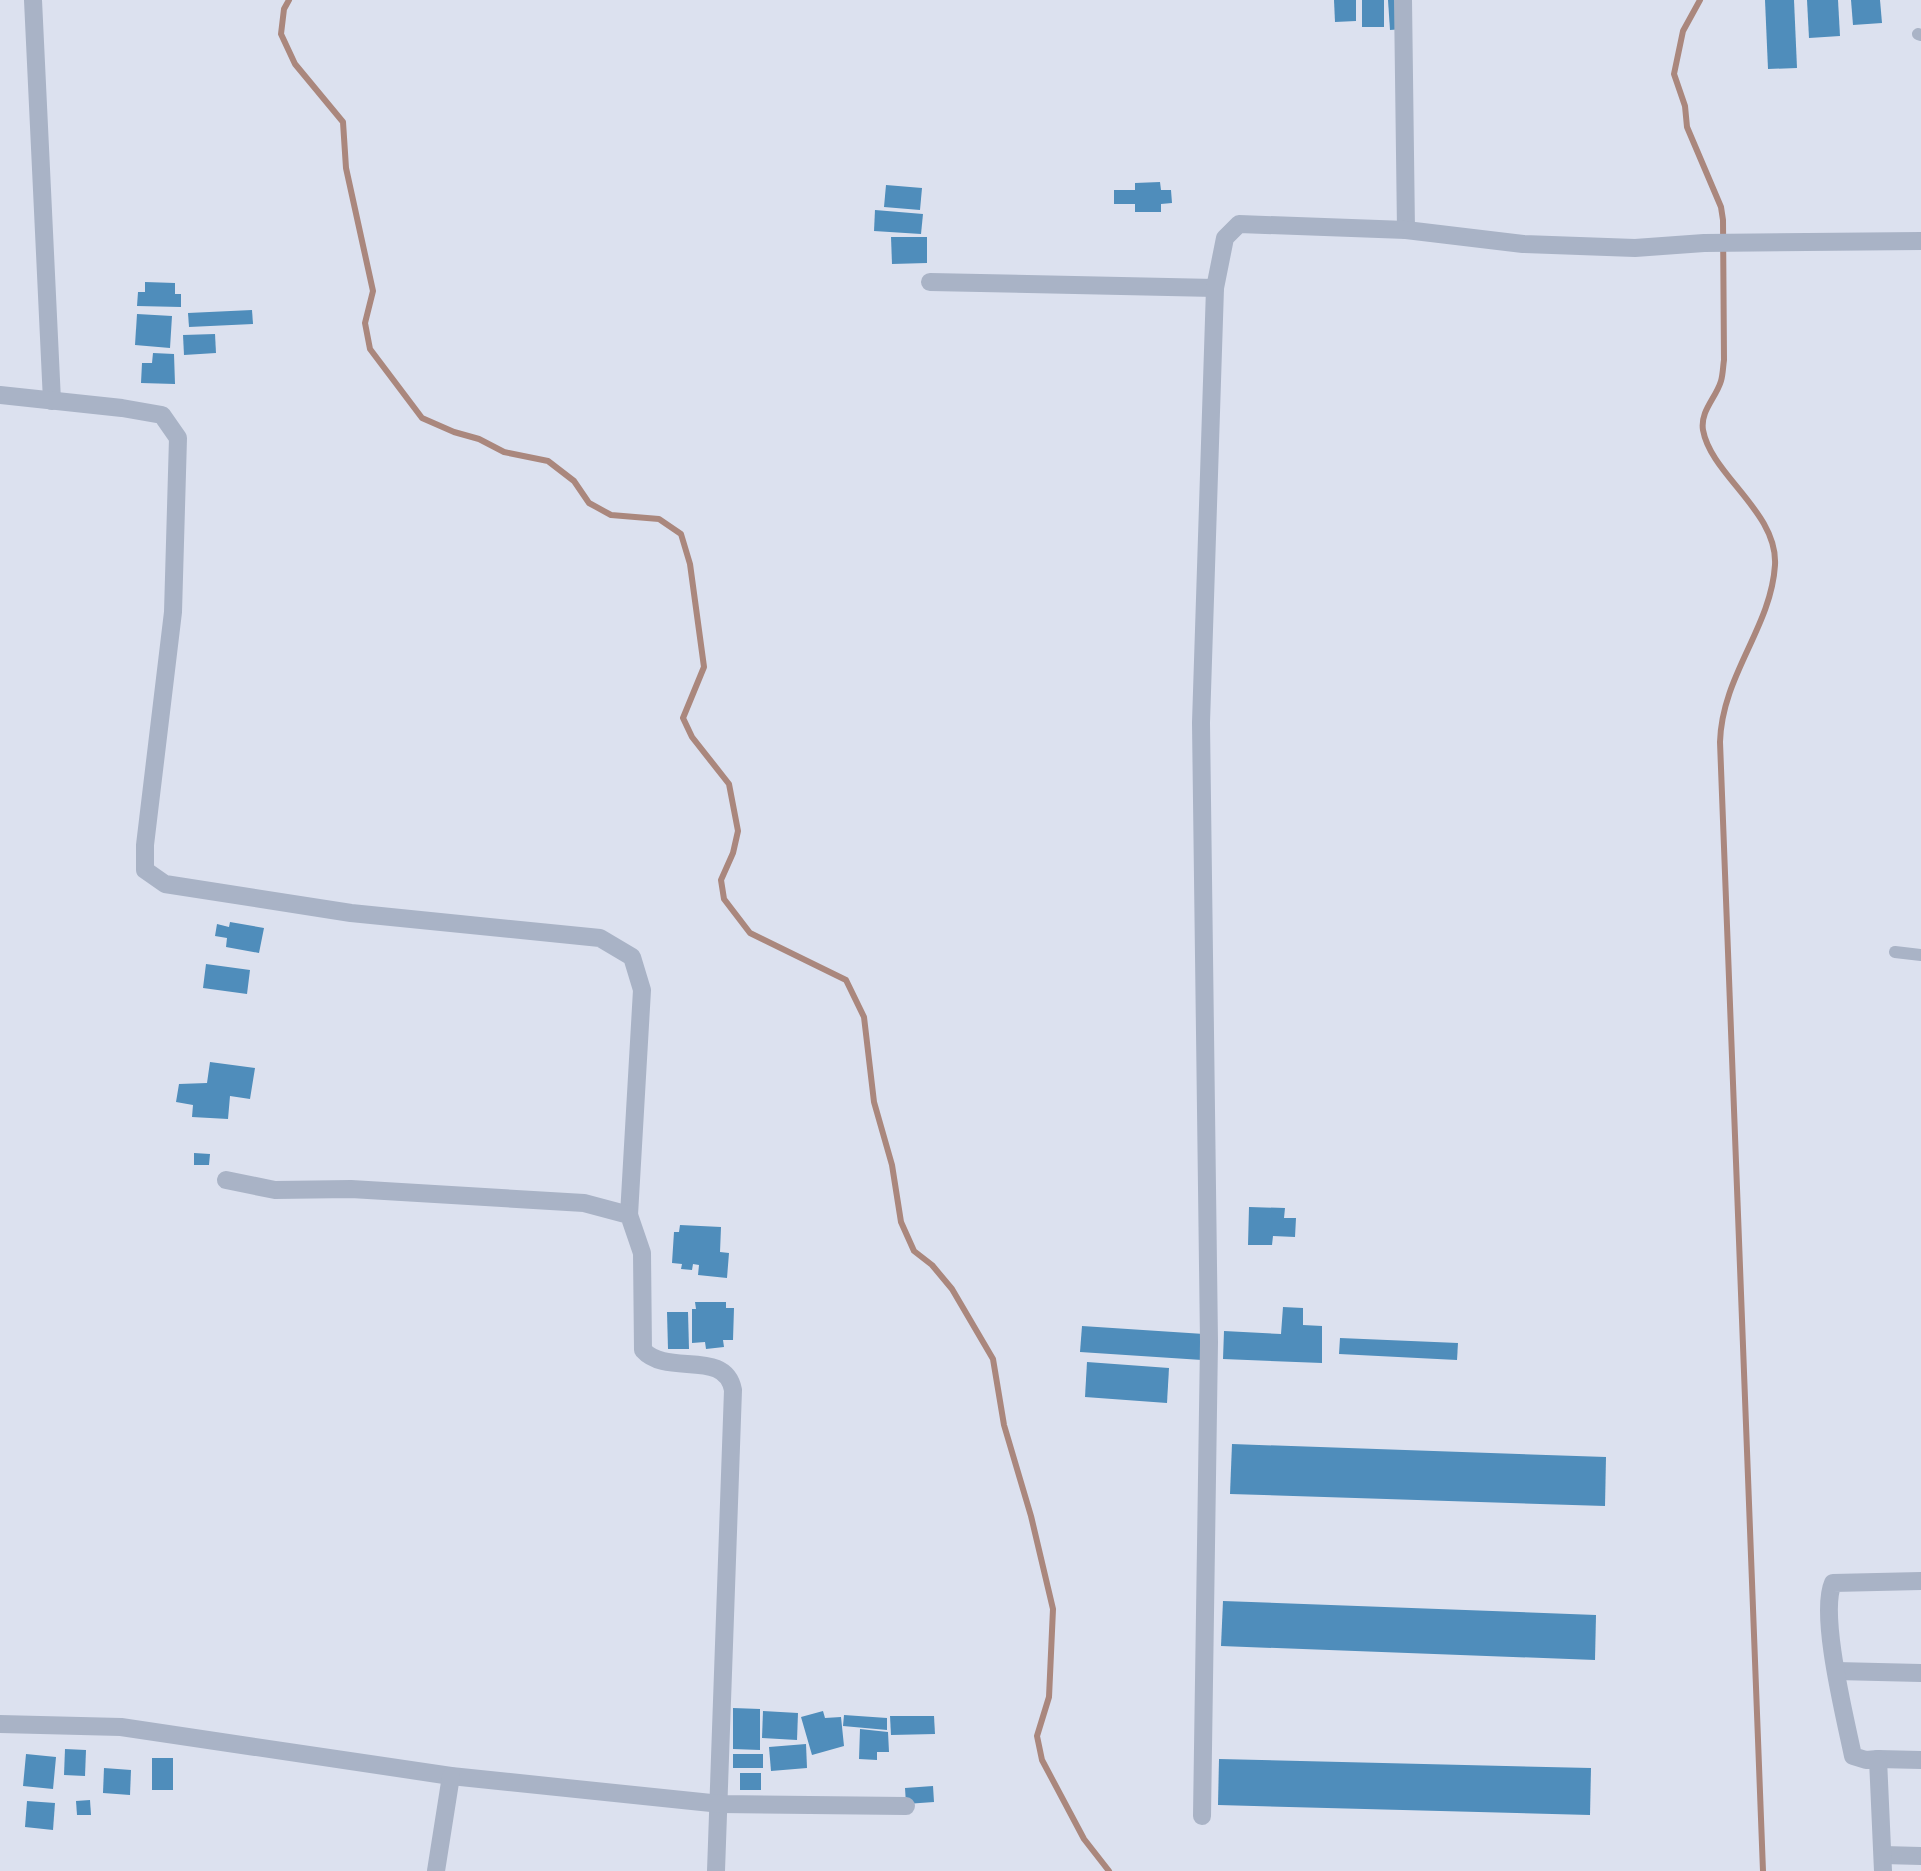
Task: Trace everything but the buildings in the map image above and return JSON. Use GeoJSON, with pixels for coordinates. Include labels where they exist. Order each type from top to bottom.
{"type":"FeatureCollection","features":[{"type":"Feature","properties":{"kind":"street"},"geometry":{"type":"LineString","coordinates":[[33,0],[52,401]]}},
{"type":"Feature","properties":{"kind":"street"},"geometry":{"type":"LineString","coordinates":[[1404,0],[1406,230]]}},
{"type":"Feature","properties":{"kind":"street"},"geometry":{"type":"LineString","coordinates":[[1202,1816],[1209,1342],[1200,723],[1215,288],[1225,238],[1239,224],[1406,230],[1523,244],[1635,248],[1704,243],[1921,240]]}},
{"type":"Feature","properties":{"kind":"street"},"geometry":{"type":"LineString","coordinates":[[930,282],[1215,288]]}},
{"type":"Feature","properties":{"kind":"street"},"geometry":{"type":"LineString","coordinates":[[0,395],[162,415],[178,438],[173,612],[145,870],[165,884],[351,913],[600,938],[632,957],[642,990],[629,1214],[642,1253],[643,1350],[655,1359],[719,1367],[731,1379],[733,1390],[721,1804],[716,1871]]}},
{"type":"Feature","properties":{"kind":"street"},"geometry":{"type":"LineString","coordinates":[[226,1180],[275,1190],[351,1189],[584,1203],[629,1214]]}},
{"type":"Feature","properties":{"kind":"street"},"geometry":{"type":"LineString","coordinates":[[1921,1581],[1833,1583],[1827,1596],[1836,1671],[1853,1756],[1866,1760],[1921,1760]]}},
{"type":"Feature","properties":{"kind":"street"},"geometry":{"type":"LineString","coordinates":[[1836,1671],[1921,1673]]}},
{"type":"Feature","properties":{"kind":"street"},"geometry":{"type":"LineString","coordinates":[[0,1724],[121,1727],[450,1776],[721,1804],[906,1806]]}},
{"type":"Feature","properties":{"kind":"street"},"geometry":{"type":"LineString","coordinates":[[1878,1759],[1883,1863],[1921,1856]]}},
{"type":"Feature","properties":{"kind":"street"},"geometry":{"type":"LineString","coordinates":[[436,1871],[450,1776]]}},
{"type":"Feature","properties":{"kind":"lane"},"geometry":{"type":"LineString","coordinates":[[1895,952],[1921,955]]}},
{"type":"Feature","properties":{"kind":"waterway"},"geometry":{"type":"LineString","coordinates":[[289,0],[284,9],[281,34],[295,64],[343,122],[346,168],[373,291],[365,323],[370,349],[422,418],[479,439],[504,452],[548,461],[574,481],[589,503],[611,515],[659,519],[681,534],[690,564],[704,667],[683,718],[692,737],[729,784],[738,831],[733,853],[721,880],[724,899],[750,933],[846,980],[864,1017],[874,1102],[892,1165],[901,1222],[914,1251],[932,1265],[952,1289],[993,1359],[1004,1425],[1031,1516],[1053,1609],[1049,1697],[1037,1736],[1042,1760],[1084,1839],[1109,1871]]}},
{"type":"Feature","properties":{"kind":"waterway"},"geometry":{"type":"LineString","coordinates":[[1700,0],[1683,31],[1674,74],[1685,106],[1687,127],[1721,207],[1723,220],[1724,360],[1721,381],[1706,411],[1703,430],[1718,463],[1766,528],[1773,546],[1775,565],[1765,610],[1729,695],[1720,742],[1763,1871]]}}]}
